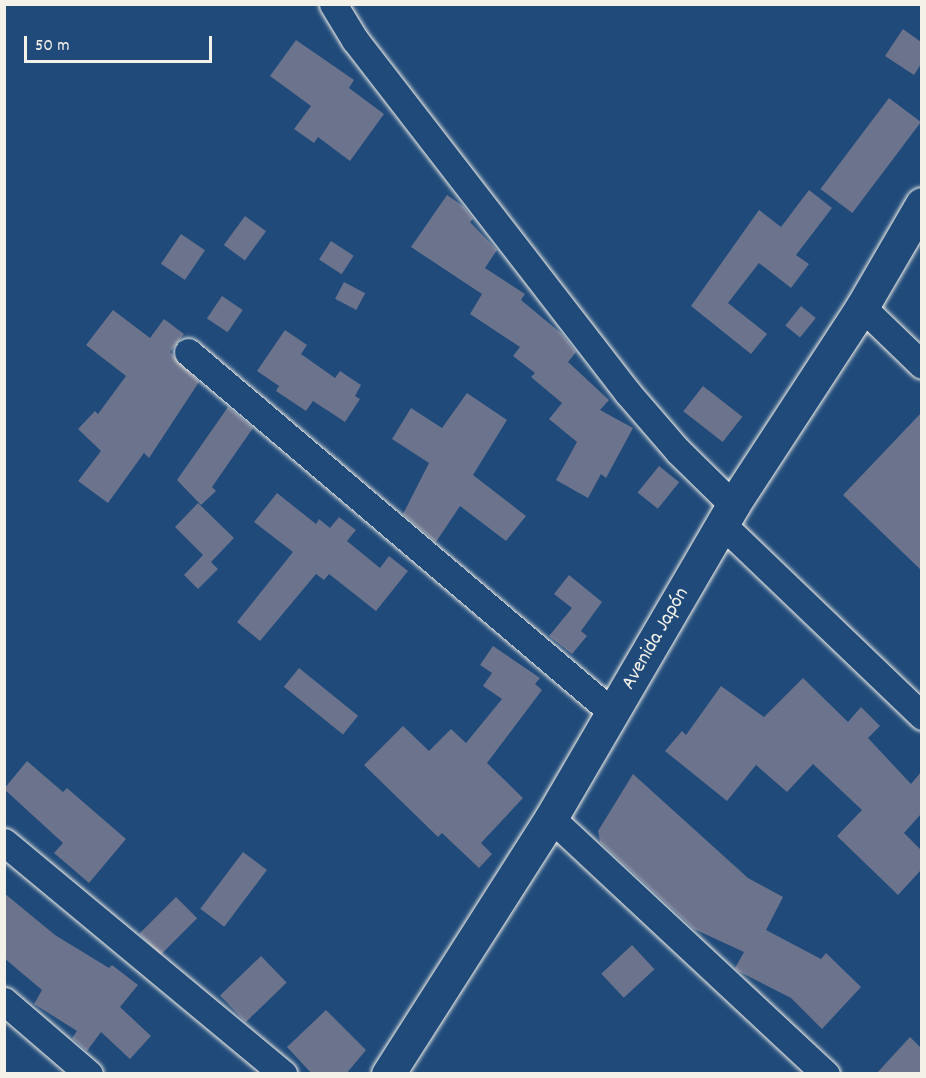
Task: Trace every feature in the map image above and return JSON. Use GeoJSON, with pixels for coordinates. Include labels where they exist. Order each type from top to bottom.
{"type":"FeatureCollection","features":[{"type":"Feature","properties":{"kind":"street"},"geometry":{"type":"LineString","coordinates":[[333,4],[354,40],[627,392],[678,451],[728,515],[921,716]]}},
{"type":"Feature","properties":{"kind":"street","name":"Avenida Japón"},"geometry":{"type":"LineString","coordinates":[[388,1074],[551,818],[728,515],[862,307],[921,204]]}},
{"type":"Feature","properties":{"kind":"street"},"geometry":{"type":"LineString","coordinates":[[862,307],[921,365]]}},
{"type":"Feature","properties":{"kind":"street"},"geometry":{"type":"LineString","coordinates":[[188,352],[613,713]]}},
{"type":"Feature","properties":{"kind":"street"},"geometry":{"type":"LineString","coordinates":[[551,818],[826,1074]]}},
{"type":"Feature","properties":{"kind":"street"},"geometry":{"type":"LineString","coordinates":[[4,842],[284,1074]]}},
{"type":"Feature","properties":{"kind":"street"},"geometry":{"type":"LineString","coordinates":[[4,1001],[89,1074]]}},
{"type":"Feature","properties":{"kind":"building"},"geometry":{"type":"Polygon","coordinates":[[[903,29],[921,42],[921,64],[914,75],[885,56],[903,29]]]}},
{"type":"Feature","properties":{"kind":"building"},"geometry":{"type":"Polygon","coordinates":[[[296,40],[354,80],[349,88],[384,114],[350,161],[318,137],[314,143],[294,129],[311,106],[270,76],[296,40]]]}},
{"type":"Feature","properties":{"kind":"building"},"geometry":{"type":"Polygon","coordinates":[[[889,98],[921,122],[852,213],[820,189],[889,98]]]}},
{"type":"Feature","properties":{"kind":"building"},"geometry":{"type":"Polygon","coordinates":[[[809,190],[832,208],[796,255],[809,264],[791,288],[759,263],[728,303],[767,334],[751,354],[691,306],[759,210],[781,227],[809,190]]]}},
{"type":"Feature","properties":{"kind":"building"},"geometry":{"type":"Polygon","coordinates":[[[447,195],[463,206],[473,219],[470,222],[497,250],[485,268],[525,294],[521,300],[562,334],[576,352],[568,362],[609,400],[600,410],[633,428],[606,478],[601,474],[588,498],[556,480],[577,442],[549,419],[562,403],[531,377],[535,373],[513,356],[520,347],[470,314],[482,294],[411,247],[447,195]]]}},
{"type":"Feature","properties":{"kind":"building"},"geometry":{"type":"Polygon","coordinates":[[[245,216],[266,231],[245,260],[224,245],[245,216]]]}},
{"type":"Feature","properties":{"kind":"building"},"geometry":{"type":"Polygon","coordinates":[[[181,234],[205,250],[185,280],[161,264],[181,234]]]}},
{"type":"Feature","properties":{"kind":"building"},"geometry":{"type":"Polygon","coordinates":[[[331,241],[354,256],[342,274],[319,259],[331,241]]]}},
{"type":"Feature","properties":{"kind":"building"},"geometry":{"type":"Polygon","coordinates":[[[344,282],[365,293],[356,310],[335,299],[344,282]]]}},
{"type":"Feature","properties":{"kind":"building"},"geometry":{"type":"Polygon","coordinates":[[[222,296],[243,310],[228,332],[207,318],[222,296]]]}},
{"type":"Feature","properties":{"kind":"building"},"geometry":{"type":"Polygon","coordinates":[[[801,306],[816,318],[800,337],[785,325],[801,306]]]}},
{"type":"Feature","properties":{"kind":"building"},"geometry":{"type":"Polygon","coordinates":[[[113,310],[150,338],[164,319],[184,334],[170,352],[199,382],[149,458],[144,453],[108,503],[78,481],[101,451],[78,429],[95,411],[98,414],[126,376],[86,345],[113,310]]]}},
{"type":"Feature","properties":{"kind":"building"},"geometry":{"type":"Polygon","coordinates":[[[285,330],[307,345],[301,354],[335,378],[340,371],[361,385],[355,396],[360,399],[345,422],[313,401],[306,411],[276,391],[279,386],[257,371],[285,330]]]}},
{"type":"Feature","properties":{"kind":"building"},"geometry":{"type":"Polygon","coordinates":[[[703,386],[742,417],[723,442],[683,411],[703,386]]]}},
{"type":"Feature","properties":{"kind":"building"},"geometry":{"type":"Polygon","coordinates":[[[467,393],[507,420],[473,475],[526,516],[506,541],[460,506],[436,542],[403,514],[429,463],[392,439],[411,408],[442,428],[467,393]]]}},
{"type":"Feature","properties":{"kind":"building"},"geometry":{"type":"Polygon","coordinates":[[[228,407],[253,428],[212,487],[216,491],[201,505],[177,480],[228,407]]]}},
{"type":"Feature","properties":{"kind":"building"},"geometry":{"type":"Polygon","coordinates":[[[921,413],[921,570],[843,495],[921,413]]]}},
{"type":"Feature","properties":{"kind":"building"},"geometry":{"type":"Polygon","coordinates":[[[659,466],[679,482],[658,509],[638,492],[659,466]]]}},
{"type":"Feature","properties":{"kind":"building"},"geometry":{"type":"Polygon","coordinates":[[[277,493],[316,524],[319,519],[330,528],[339,517],[356,530],[347,541],[380,568],[389,556],[408,571],[376,611],[329,574],[324,580],[316,574],[260,641],[237,622],[293,552],[254,522],[277,493]]]}},
{"type":"Feature","properties":{"kind":"building"},"geometry":{"type":"Polygon","coordinates":[[[198,503],[234,538],[211,562],[218,569],[198,589],[184,575],[203,555],[175,527],[198,503]]]}},
{"type":"Feature","properties":{"kind":"building"},"geometry":{"type":"Polygon","coordinates":[[[569,575],[602,602],[581,631],[587,636],[572,654],[549,636],[572,608],[554,594],[569,575]]]}},
{"type":"Feature","properties":{"kind":"building"},"geometry":{"type":"Polygon","coordinates":[[[493,646],[540,678],[535,684],[542,690],[487,763],[523,798],[481,843],[492,854],[479,868],[442,833],[438,837],[364,765],[403,726],[429,751],[451,729],[466,743],[502,699],[483,686],[492,673],[480,665],[493,646]]]}},
{"type":"Feature","properties":{"kind":"building"},"geometry":{"type":"Polygon","coordinates":[[[299,668],[358,716],[343,734],[284,687],[299,668]]]}},
{"type":"Feature","properties":{"kind":"building"},"geometry":{"type":"Polygon","coordinates":[[[803,678],[848,722],[861,707],[880,726],[868,738],[911,784],[921,772],[921,814],[904,833],[921,850],[921,870],[898,895],[837,836],[862,810],[813,764],[787,792],[756,765],[727,801],[665,751],[682,731],[686,735],[721,686],[764,717],[803,678]]]}},
{"type":"Feature","properties":{"kind":"building"},"geometry":{"type":"Polygon","coordinates":[[[27,761],[63,792],[67,788],[126,839],[89,883],[54,853],[63,843],[4,789],[27,761]]]}},
{"type":"Feature","properties":{"kind":"building"},"geometry":{"type":"Polygon","coordinates":[[[633,774],[748,878],[783,897],[766,930],[821,959],[826,953],[861,987],[822,1029],[791,998],[738,971],[735,968],[744,952],[694,929],[600,842],[598,831],[633,774]]]}},
{"type":"Feature","properties":{"kind":"building"},"geometry":{"type":"Polygon","coordinates":[[[243,852],[267,870],[224,927],[200,909],[243,852]]]}},
{"type":"Feature","properties":{"kind":"building"},"geometry":{"type":"Polygon","coordinates":[[[4,893],[55,935],[109,968],[112,965],[138,985],[120,1007],[151,1036],[130,1059],[101,1032],[87,1051],[72,1038],[77,1031],[34,1004],[42,990],[4,958],[4,893]]]}},
{"type":"Feature","properties":{"kind":"building"},"geometry":{"type":"Polygon","coordinates":[[[176,897],[197,918],[160,955],[139,934],[176,897]]]}},
{"type":"Feature","properties":{"kind":"building"},"geometry":{"type":"Polygon","coordinates":[[[632,945],[655,969],[624,998],[601,974],[632,945]]]}},
{"type":"Feature","properties":{"kind":"building"},"geometry":{"type":"Polygon","coordinates":[[[261,956],[287,983],[246,1022],[220,996],[261,956]]]}},
{"type":"Feature","properties":{"kind":"building"},"geometry":{"type":"Polygon","coordinates":[[[326,1010],[366,1050],[346,1074],[312,1074],[287,1047],[326,1010]]]}},
{"type":"Feature","properties":{"kind":"building"},"geometry":{"type":"Polygon","coordinates":[[[910,1037],[921,1048],[921,1074],[876,1074],[910,1037]]]}}]}
